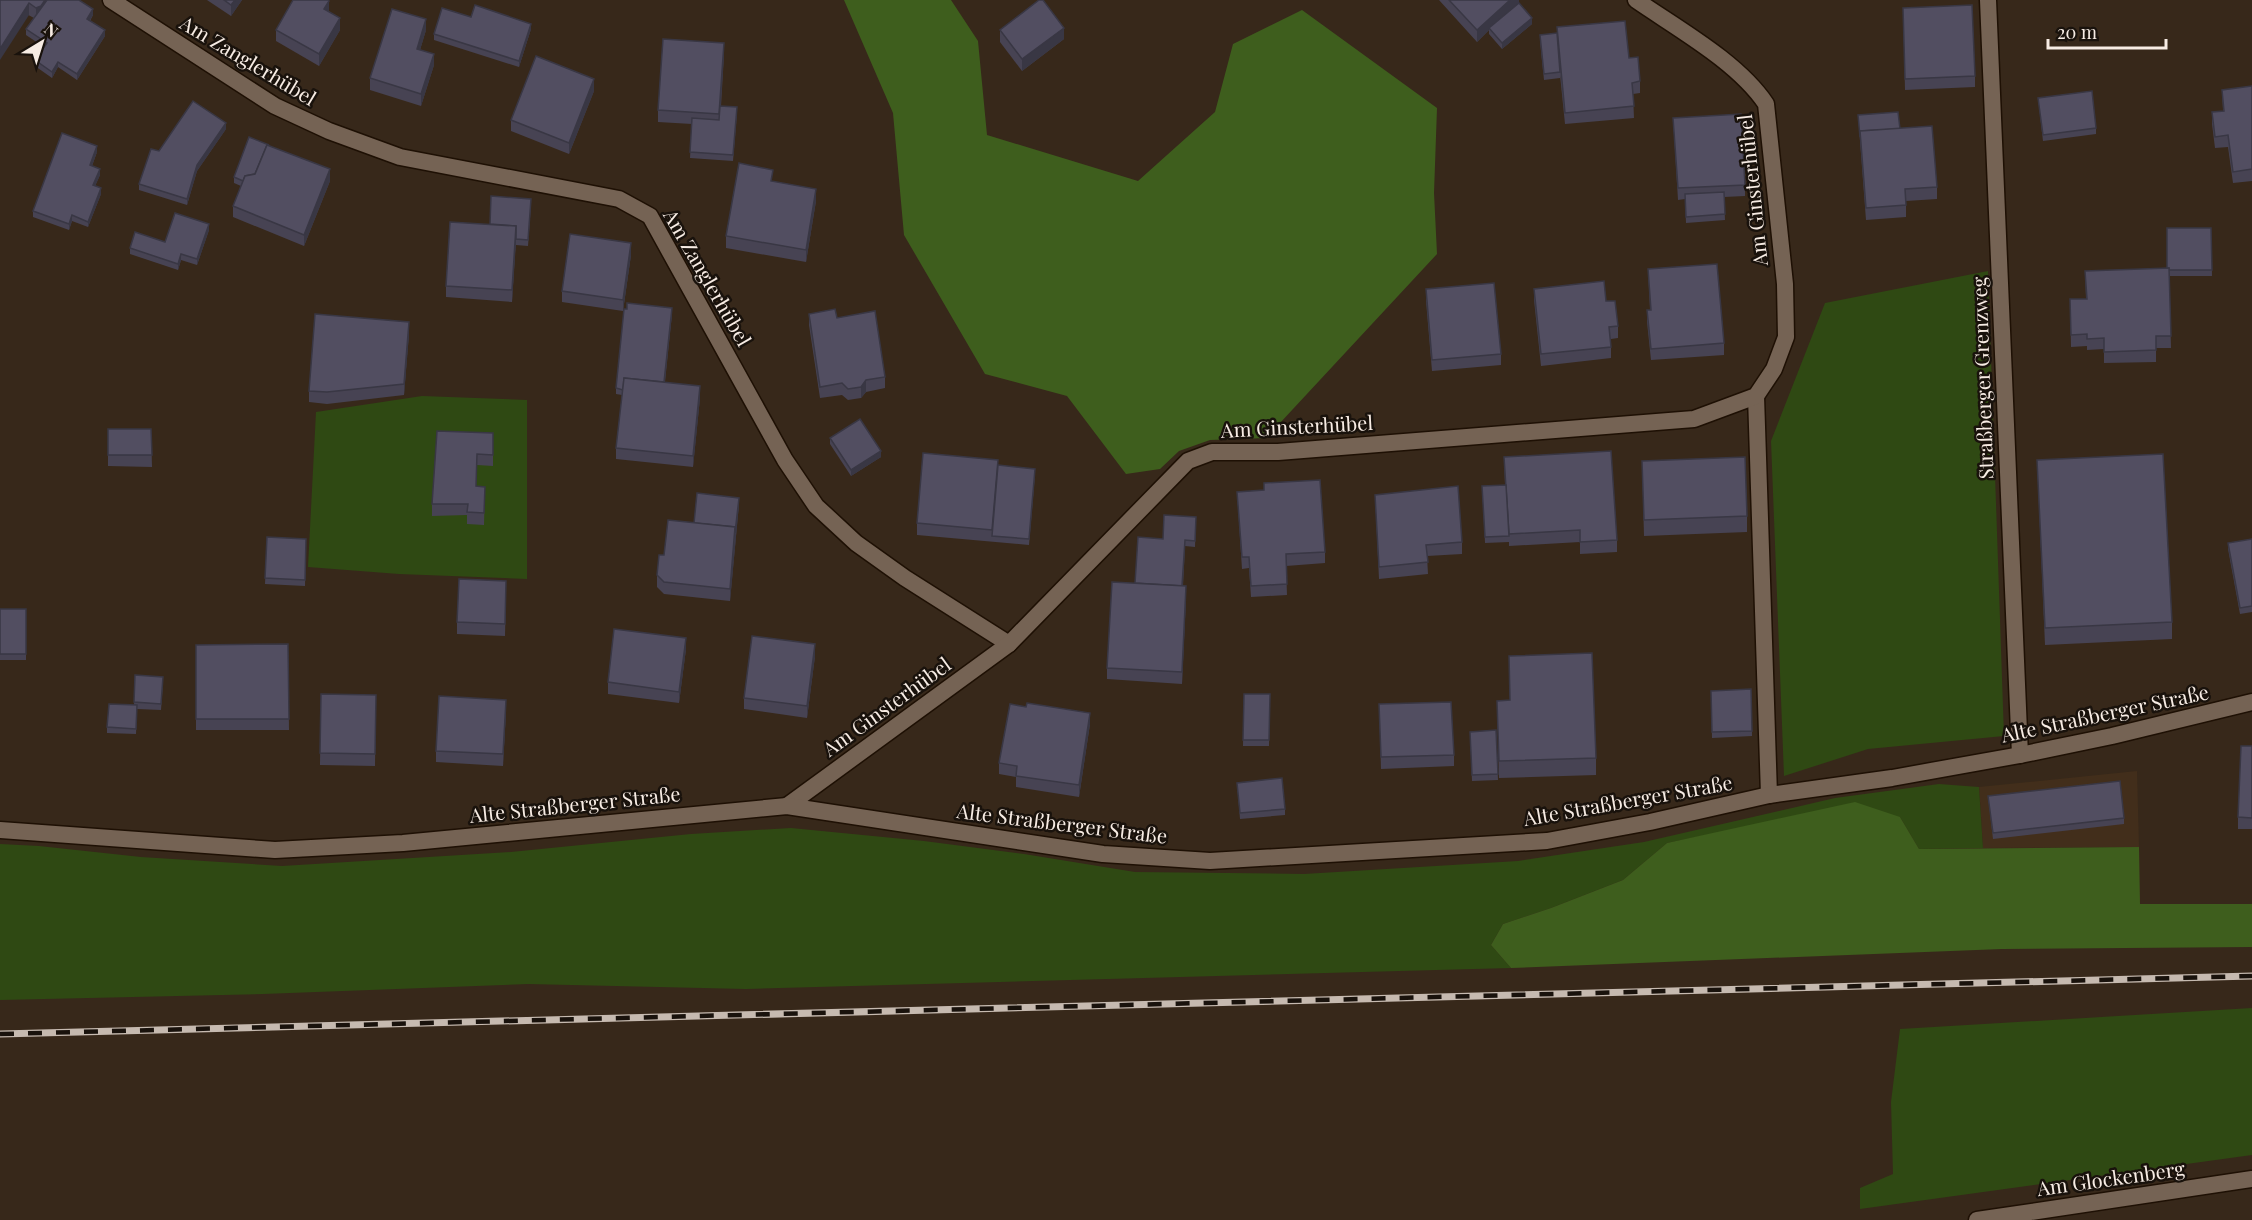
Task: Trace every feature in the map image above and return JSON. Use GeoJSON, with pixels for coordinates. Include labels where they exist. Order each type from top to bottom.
{"type":"FeatureCollection","features":[{"type":"Feature","properties":{"kind":"street","name":"Am Zanglerhübel"},"geometry":{"type":"LineString","coordinates":[[111,0],[275,106],[329,131],[400,157],[620,199],[650,216],[785,460],[816,506],[856,543],[905,578],[1009,644]]}},
{"type":"Feature","properties":{"kind":"street","name":"Am Ginsterhübel"},"geometry":{"type":"LineString","coordinates":[[787,806],[1009,644],[1188,461],[1212,452],[1278,452],[1694,419],[1756,396],[1774,369],[1786,337],[1785,284],[1766,104],[1754,87],[1724,61],[1636,0]]}},
{"type":"Feature","properties":{"kind":"street","name":"Straßberger Grenzweg"},"geometry":{"type":"LineString","coordinates":[[1988,0],[2020,755]]}},
{"type":"Feature","properties":{"kind":"street"},"geometry":{"type":"LineString","coordinates":[[1756,396],[1769,795]]}},
{"type":"Feature","properties":{"kind":"street","name":"Alte Straßberger Straße"},"geometry":{"type":"LineString","coordinates":[[0,830],[275,850],[403,843],[787,806],[1103,854],[1210,861],[1547,841],[1650,822],[1769,795],[1892,778],[2020,755],[2112,736],[2252,702]]}},
{"type":"Feature","properties":{"kind":"street","name":"Am Glockenberg"},"geometry":{"type":"LineString","coordinates":[[1977,1220],[2252,1179]]}},
{"type":"Feature","properties":{"kind":"shaded area"},"geometry":{"type":"Polygon","coordinates":[[[2137,771],[2139,847],[1983,848],[1979,787],[2137,771]]]}},
{"type":"Feature","properties":{"kind":"green space"},"geometry":{"type":"Polygon","coordinates":[[[844,0],[951,0],[978,41],[987,135],[1138,181],[1215,112],[1233,44],[1302,10],[1437,108],[1434,193],[1437,254],[1266,438],[1210,440],[1179,451],[1160,469],[1126,474],[1067,396],[985,374],[904,235],[893,113],[844,0]]]}},
{"type":"Feature","properties":{"kind":"green space"},"geometry":{"type":"Polygon","coordinates":[[[1988,271],[2004,736],[1868,749],[1784,776],[1771,441],[1825,303],[1988,271]]]}},
{"type":"Feature","properties":{"kind":"green space"},"geometry":{"type":"Polygon","coordinates":[[[422,396],[527,400],[527,579],[399,574],[308,567],[316,412],[422,396]]]}},
{"type":"Feature","properties":{"kind":"green space"},"geometry":{"type":"Polygon","coordinates":[[[1939,784],[1979,787],[1983,848],[1919,849],[1900,817],[1736,829],[1667,843],[1623,880],[1503,924],[1491,945],[1511,968],[746,989],[528,984],[263,994],[0,1000],[0,844],[141,857],[282,866],[511,852],[691,834],[791,828],[924,841],[1135,872],[1304,874],[1518,861],[1644,842],[1835,798],[1939,784]]]}},
{"type":"Feature","properties":{"kind":"green space"},"geometry":{"type":"Polygon","coordinates":[[[1855,802],[1900,817],[1919,849],[2139,847],[2140,904],[2252,904],[2252,947],[2002,949],[1511,968],[1491,945],[1503,924],[1623,880],[1667,843],[1855,802]]]}},
{"type":"Feature","properties":{"kind":"green space"},"geometry":{"type":"Polygon","coordinates":[[[2252,1008],[2252,1155],[1860,1209],[1860,1188],[1893,1174],[1891,1102],[1900,1029],[2252,1008]]]}},
{"type":"Feature","properties":{"kind":"building"},"geometry":{"type":"Polygon","coordinates":[[[0,0],[45,0],[41,6],[36,8],[29,3],[0,49],[0,0]]]}},
{"type":"Feature","properties":{"kind":"building"},"geometry":{"type":"Polygon","coordinates":[[[47,0],[79,0],[93,9],[87,19],[105,30],[77,74],[58,62],[52,72],[35,60],[47,43],[26,29],[47,0]]]}},
{"type":"Feature","properties":{"kind":"building"},"geometry":{"type":"Polygon","coordinates":[[[224,0],[235,0],[231,5],[224,0]]]}},
{"type":"Feature","properties":{"kind":"building"},"geometry":{"type":"Polygon","coordinates":[[[293,0],[328,0],[324,9],[340,18],[319,54],[276,30],[293,0]]]}},
{"type":"Feature","properties":{"kind":"building"},"geometry":{"type":"Polygon","coordinates":[[[1039,0],[1043,0],[1064,28],[1022,59],[1000,30],[1039,0]]]}},
{"type":"Feature","properties":{"kind":"building"},"geometry":{"type":"Polygon","coordinates":[[[1449,0],[1510,0],[1477,30],[1449,0]]]}},
{"type":"Feature","properties":{"kind":"building"},"geometry":{"type":"Polygon","coordinates":[[[1519,3],[1532,18],[1502,43],[1489,28],[1519,3]]]}},
{"type":"Feature","properties":{"kind":"building"},"geometry":{"type":"Polygon","coordinates":[[[475,5],[531,24],[519,61],[434,34],[442,8],[471,17],[475,5]]]}},
{"type":"Feature","properties":{"kind":"building"},"geometry":{"type":"Polygon","coordinates":[[[1972,5],[1975,76],[1905,79],[1903,8],[1972,5]]]}},
{"type":"Feature","properties":{"kind":"building"},"geometry":{"type":"Polygon","coordinates":[[[392,9],[426,19],[417,49],[434,54],[421,94],[370,78],[392,9]]]}},
{"type":"Feature","properties":{"kind":"building"},"geometry":{"type":"Polygon","coordinates":[[[1625,21],[1629,58],[1638,57],[1640,81],[1632,83],[1634,106],[1565,113],[1557,27],[1625,21]]]}},
{"type":"Feature","properties":{"kind":"building"},"geometry":{"type":"Polygon","coordinates":[[[1557,33],[1560,72],[1544,74],[1540,35],[1557,33]]]}},
{"type":"Feature","properties":{"kind":"building"},"geometry":{"type":"Polygon","coordinates":[[[663,39],[724,43],[719,114],[658,110],[663,39]]]}},
{"type":"Feature","properties":{"kind":"building"},"geometry":{"type":"Polygon","coordinates":[[[536,56],[594,79],[569,143],[511,120],[536,56]]]}},
{"type":"Feature","properties":{"kind":"building"},"geometry":{"type":"Polygon","coordinates":[[[2252,86],[2252,169],[2233,172],[2228,135],[2215,137],[2212,112],[2224,111],[2222,90],[2252,86]]]}},
{"type":"Feature","properties":{"kind":"building"},"geometry":{"type":"Polygon","coordinates":[[[2092,91],[2096,128],[2043,135],[2038,98],[2092,91]]]}},
{"type":"Feature","properties":{"kind":"building"},"geometry":{"type":"Polygon","coordinates":[[[193,101],[226,123],[197,165],[187,199],[139,184],[151,149],[159,151],[193,101]]]}},
{"type":"Feature","properties":{"kind":"building"},"geometry":{"type":"Polygon","coordinates":[[[720,106],[737,107],[733,155],[690,152],[692,118],[719,120],[720,106]]]}},
{"type":"Feature","properties":{"kind":"building"},"geometry":{"type":"Polygon","coordinates":[[[1898,112],[1900,129],[1860,131],[1860,137],[1858,115],[1898,112]]]}},
{"type":"Feature","properties":{"kind":"building"},"geometry":{"type":"Polygon","coordinates":[[[1741,114],[1745,185],[1678,188],[1673,118],[1741,114]]]}},
{"type":"Feature","properties":{"kind":"building"},"geometry":{"type":"Polygon","coordinates":[[[1932,126],[1937,187],[1905,189],[1906,205],[1866,208],[1860,131],[1932,126]]]}},
{"type":"Feature","properties":{"kind":"building"},"geometry":{"type":"Polygon","coordinates":[[[62,133],[97,146],[90,165],[100,169],[93,185],[101,188],[88,222],[72,215],[69,224],[33,211],[62,133]]]}},
{"type":"Feature","properties":{"kind":"building"},"geometry":{"type":"Polygon","coordinates":[[[249,137],[269,145],[267,145],[255,174],[245,176],[243,181],[234,177],[249,137]]]}},
{"type":"Feature","properties":{"kind":"building"},"geometry":{"type":"Polygon","coordinates":[[[267,145],[330,169],[304,235],[233,206],[245,176],[255,174],[267,145]]]}},
{"type":"Feature","properties":{"kind":"building"},"geometry":{"type":"Polygon","coordinates":[[[739,163],[773,170],[771,181],[816,189],[806,250],[726,236],[739,163]]]}},
{"type":"Feature","properties":{"kind":"building"},"geometry":{"type":"Polygon","coordinates":[[[1724,192],[1725,214],[1686,217],[1685,194],[1724,192]]]}},
{"type":"Feature","properties":{"kind":"building"},"geometry":{"type":"Polygon","coordinates":[[[491,196],[531,199],[528,240],[516,239],[516,226],[490,224],[491,196]]]}},
{"type":"Feature","properties":{"kind":"building"},"geometry":{"type":"Polygon","coordinates":[[[175,213],[209,224],[197,259],[181,254],[178,264],[130,248],[135,232],[165,242],[175,213]]]}},
{"type":"Feature","properties":{"kind":"building"},"geometry":{"type":"Polygon","coordinates":[[[450,222],[516,226],[512,290],[446,286],[450,222]]]}},
{"type":"Feature","properties":{"kind":"building"},"geometry":{"type":"Polygon","coordinates":[[[2167,228],[2211,228],[2212,270],[2169,270],[2167,268],[2167,228]]]}},
{"type":"Feature","properties":{"kind":"building"},"geometry":{"type":"Polygon","coordinates":[[[570,234],[631,243],[623,300],[562,291],[570,234]]]}},
{"type":"Feature","properties":{"kind":"building"},"geometry":{"type":"Polygon","coordinates":[[[1717,264],[1724,343],[1651,349],[1647,310],[1651,310],[1648,269],[1717,264]]]}},
{"type":"Feature","properties":{"kind":"building"},"geometry":{"type":"Polygon","coordinates":[[[2169,268],[2171,336],[2156,336],[2156,350],[2104,352],[2104,338],[2087,339],[2087,334],[2071,335],[2070,299],[2087,299],[2085,271],[2169,268]]]}},
{"type":"Feature","properties":{"kind":"building"},"geometry":{"type":"Polygon","coordinates":[[[1604,281],[1606,301],[1615,301],[1618,326],[1609,327],[1611,347],[1541,354],[1534,289],[1604,281]]]}},
{"type":"Feature","properties":{"kind":"building"},"geometry":{"type":"Polygon","coordinates":[[[1494,283],[1501,354],[1432,360],[1426,289],[1494,283]]]}},
{"type":"Feature","properties":{"kind":"building"},"geometry":{"type":"Polygon","coordinates":[[[627,303],[672,308],[664,382],[624,378],[623,390],[616,388],[624,309],[627,309],[627,303]]]}},
{"type":"Feature","properties":{"kind":"building"},"geometry":{"type":"Polygon","coordinates":[[[835,309],[837,318],[875,311],[885,377],[866,380],[861,387],[848,389],[842,383],[820,387],[809,314],[835,309]]]}},
{"type":"Feature","properties":{"kind":"building"},"geometry":{"type":"Polygon","coordinates":[[[315,314],[409,322],[404,384],[327,392],[309,391],[315,314]]]}},
{"type":"Feature","properties":{"kind":"building"},"geometry":{"type":"Polygon","coordinates":[[[624,378],[700,386],[693,456],[616,448],[624,378]]]}},
{"type":"Feature","properties":{"kind":"building"},"geometry":{"type":"Polygon","coordinates":[[[860,419],[881,451],[851,470],[830,438],[860,419]]]}},
{"type":"Feature","properties":{"kind":"building"},"geometry":{"type":"Polygon","coordinates":[[[108,429],[151,429],[152,455],[108,455],[108,429]]]}},
{"type":"Feature","properties":{"kind":"building"},"geometry":{"type":"Polygon","coordinates":[[[437,431],[493,433],[493,455],[477,454],[476,486],[485,487],[484,513],[467,512],[468,504],[432,504],[437,431]]]}},
{"type":"Feature","properties":{"kind":"building"},"geometry":{"type":"Polygon","coordinates":[[[1611,451],[1617,540],[1580,542],[1580,530],[1509,534],[1504,457],[1611,451]]]}},
{"type":"Feature","properties":{"kind":"building"},"geometry":{"type":"Polygon","coordinates":[[[923,453],[998,460],[992,530],[917,523],[923,453]]]}},
{"type":"Feature","properties":{"kind":"building"},"geometry":{"type":"Polygon","coordinates":[[[2163,454],[2172,622],[2045,628],[2037,460],[2163,454]]]}},
{"type":"Feature","properties":{"kind":"building"},"geometry":{"type":"Polygon","coordinates":[[[1745,457],[1747,516],[1644,520],[1642,461],[1745,457]]]}},
{"type":"Feature","properties":{"kind":"building"},"geometry":{"type":"Polygon","coordinates":[[[998,465],[1035,469],[1029,539],[992,536],[998,465]]]}},
{"type":"Feature","properties":{"kind":"building"},"geometry":{"type":"Polygon","coordinates":[[[1320,480],[1325,552],[1286,554],[1287,584],[1251,586],[1249,557],[1242,557],[1237,492],[1264,490],[1264,483],[1320,480]]]}},
{"type":"Feature","properties":{"kind":"building"},"geometry":{"type":"Polygon","coordinates":[[[1506,485],[1509,536],[1485,537],[1482,486],[1506,485]]]}},
{"type":"Feature","properties":{"kind":"building"},"geometry":{"type":"Polygon","coordinates":[[[1458,486],[1462,542],[1426,545],[1428,562],[1379,567],[1375,495],[1458,486]]]}},
{"type":"Feature","properties":{"kind":"building"},"geometry":{"type":"Polygon","coordinates":[[[697,493],[739,498],[735,533],[735,527],[694,523],[697,493]]]}},
{"type":"Feature","properties":{"kind":"building"},"geometry":{"type":"Polygon","coordinates":[[[1164,515],[1196,517],[1195,541],[1185,540],[1182,586],[1135,583],[1138,537],[1163,539],[1164,515]]]}},
{"type":"Feature","properties":{"kind":"building"},"geometry":{"type":"Polygon","coordinates":[[[668,520],[735,527],[730,589],[664,582],[657,575],[659,555],[664,555],[668,520]]]}},
{"type":"Feature","properties":{"kind":"building"},"geometry":{"type":"Polygon","coordinates":[[[267,537],[306,539],[305,580],[265,578],[267,537]]]}},
{"type":"Feature","properties":{"kind":"building"},"geometry":{"type":"Polygon","coordinates":[[[2252,539],[2252,606],[2240,608],[2228,543],[2252,539]]]}},
{"type":"Feature","properties":{"kind":"building"},"geometry":{"type":"Polygon","coordinates":[[[459,579],[506,581],[505,624],[457,622],[459,579]]]}},
{"type":"Feature","properties":{"kind":"building"},"geometry":{"type":"Polygon","coordinates":[[[1112,582],[1186,586],[1182,672],[1107,668],[1112,582]]]}},
{"type":"Feature","properties":{"kind":"building"},"geometry":{"type":"Polygon","coordinates":[[[0,609],[26,609],[26,654],[0,654],[0,609]]]}},
{"type":"Feature","properties":{"kind":"building"},"geometry":{"type":"Polygon","coordinates":[[[614,629],[686,638],[679,692],[608,682],[614,629]]]}},
{"type":"Feature","properties":{"kind":"building"},"geometry":{"type":"Polygon","coordinates":[[[752,636],[815,644],[807,706],[744,698],[752,636]]]}},
{"type":"Feature","properties":{"kind":"building"},"geometry":{"type":"Polygon","coordinates":[[[288,644],[289,719],[196,719],[196,645],[288,644]]]}},
{"type":"Feature","properties":{"kind":"building"},"geometry":{"type":"Polygon","coordinates":[[[1592,653],[1596,758],[1499,761],[1497,701],[1510,700],[1509,656],[1592,653]]]}},
{"type":"Feature","properties":{"kind":"building"},"geometry":{"type":"Polygon","coordinates":[[[135,675],[163,677],[161,704],[134,702],[135,675]]]}},
{"type":"Feature","properties":{"kind":"building"},"geometry":{"type":"Polygon","coordinates":[[[1751,689],[1752,731],[1712,732],[1711,691],[1751,689]]]}},
{"type":"Feature","properties":{"kind":"building"},"geometry":{"type":"Polygon","coordinates":[[[321,694],[376,695],[375,754],[320,753],[321,694]]]}},
{"type":"Feature","properties":{"kind":"building"},"geometry":{"type":"Polygon","coordinates":[[[1244,694],[1270,694],[1269,740],[1243,740],[1244,694]]]}},
{"type":"Feature","properties":{"kind":"building"},"geometry":{"type":"Polygon","coordinates":[[[439,696],[506,700],[503,754],[436,751],[439,696]]]}},
{"type":"Feature","properties":{"kind":"building"},"geometry":{"type":"Polygon","coordinates":[[[1451,702],[1454,755],[1381,757],[1379,704],[1451,702]]]}},
{"type":"Feature","properties":{"kind":"building"},"geometry":{"type":"Polygon","coordinates":[[[1027,703],[1090,713],[1079,785],[1016,776],[1017,766],[999,763],[1010,704],[1026,707],[1027,703]]]}},
{"type":"Feature","properties":{"kind":"building"},"geometry":{"type":"Polygon","coordinates":[[[109,704],[137,705],[136,729],[107,727],[109,704]]]}},
{"type":"Feature","properties":{"kind":"building"},"geometry":{"type":"Polygon","coordinates":[[[1496,730],[1498,774],[1472,775],[1470,732],[1496,730]]]}},
{"type":"Feature","properties":{"kind":"building"},"geometry":{"type":"Polygon","coordinates":[[[2241,746],[2252,746],[2252,818],[2238,817],[2241,746]]]}},
{"type":"Feature","properties":{"kind":"building"},"geometry":{"type":"Polygon","coordinates":[[[1282,778],[1285,809],[1240,813],[1237,783],[1282,778]]]}},
{"type":"Feature","properties":{"kind":"building"},"geometry":{"type":"Polygon","coordinates":[[[2120,781],[2124,818],[1993,833],[1988,796],[2120,781]]]}},
{"type":"Feature","properties":{"kind":"railway"},"geometry":{"type":"LineString","coordinates":[[0,1034],[2252,976]]}}]}
